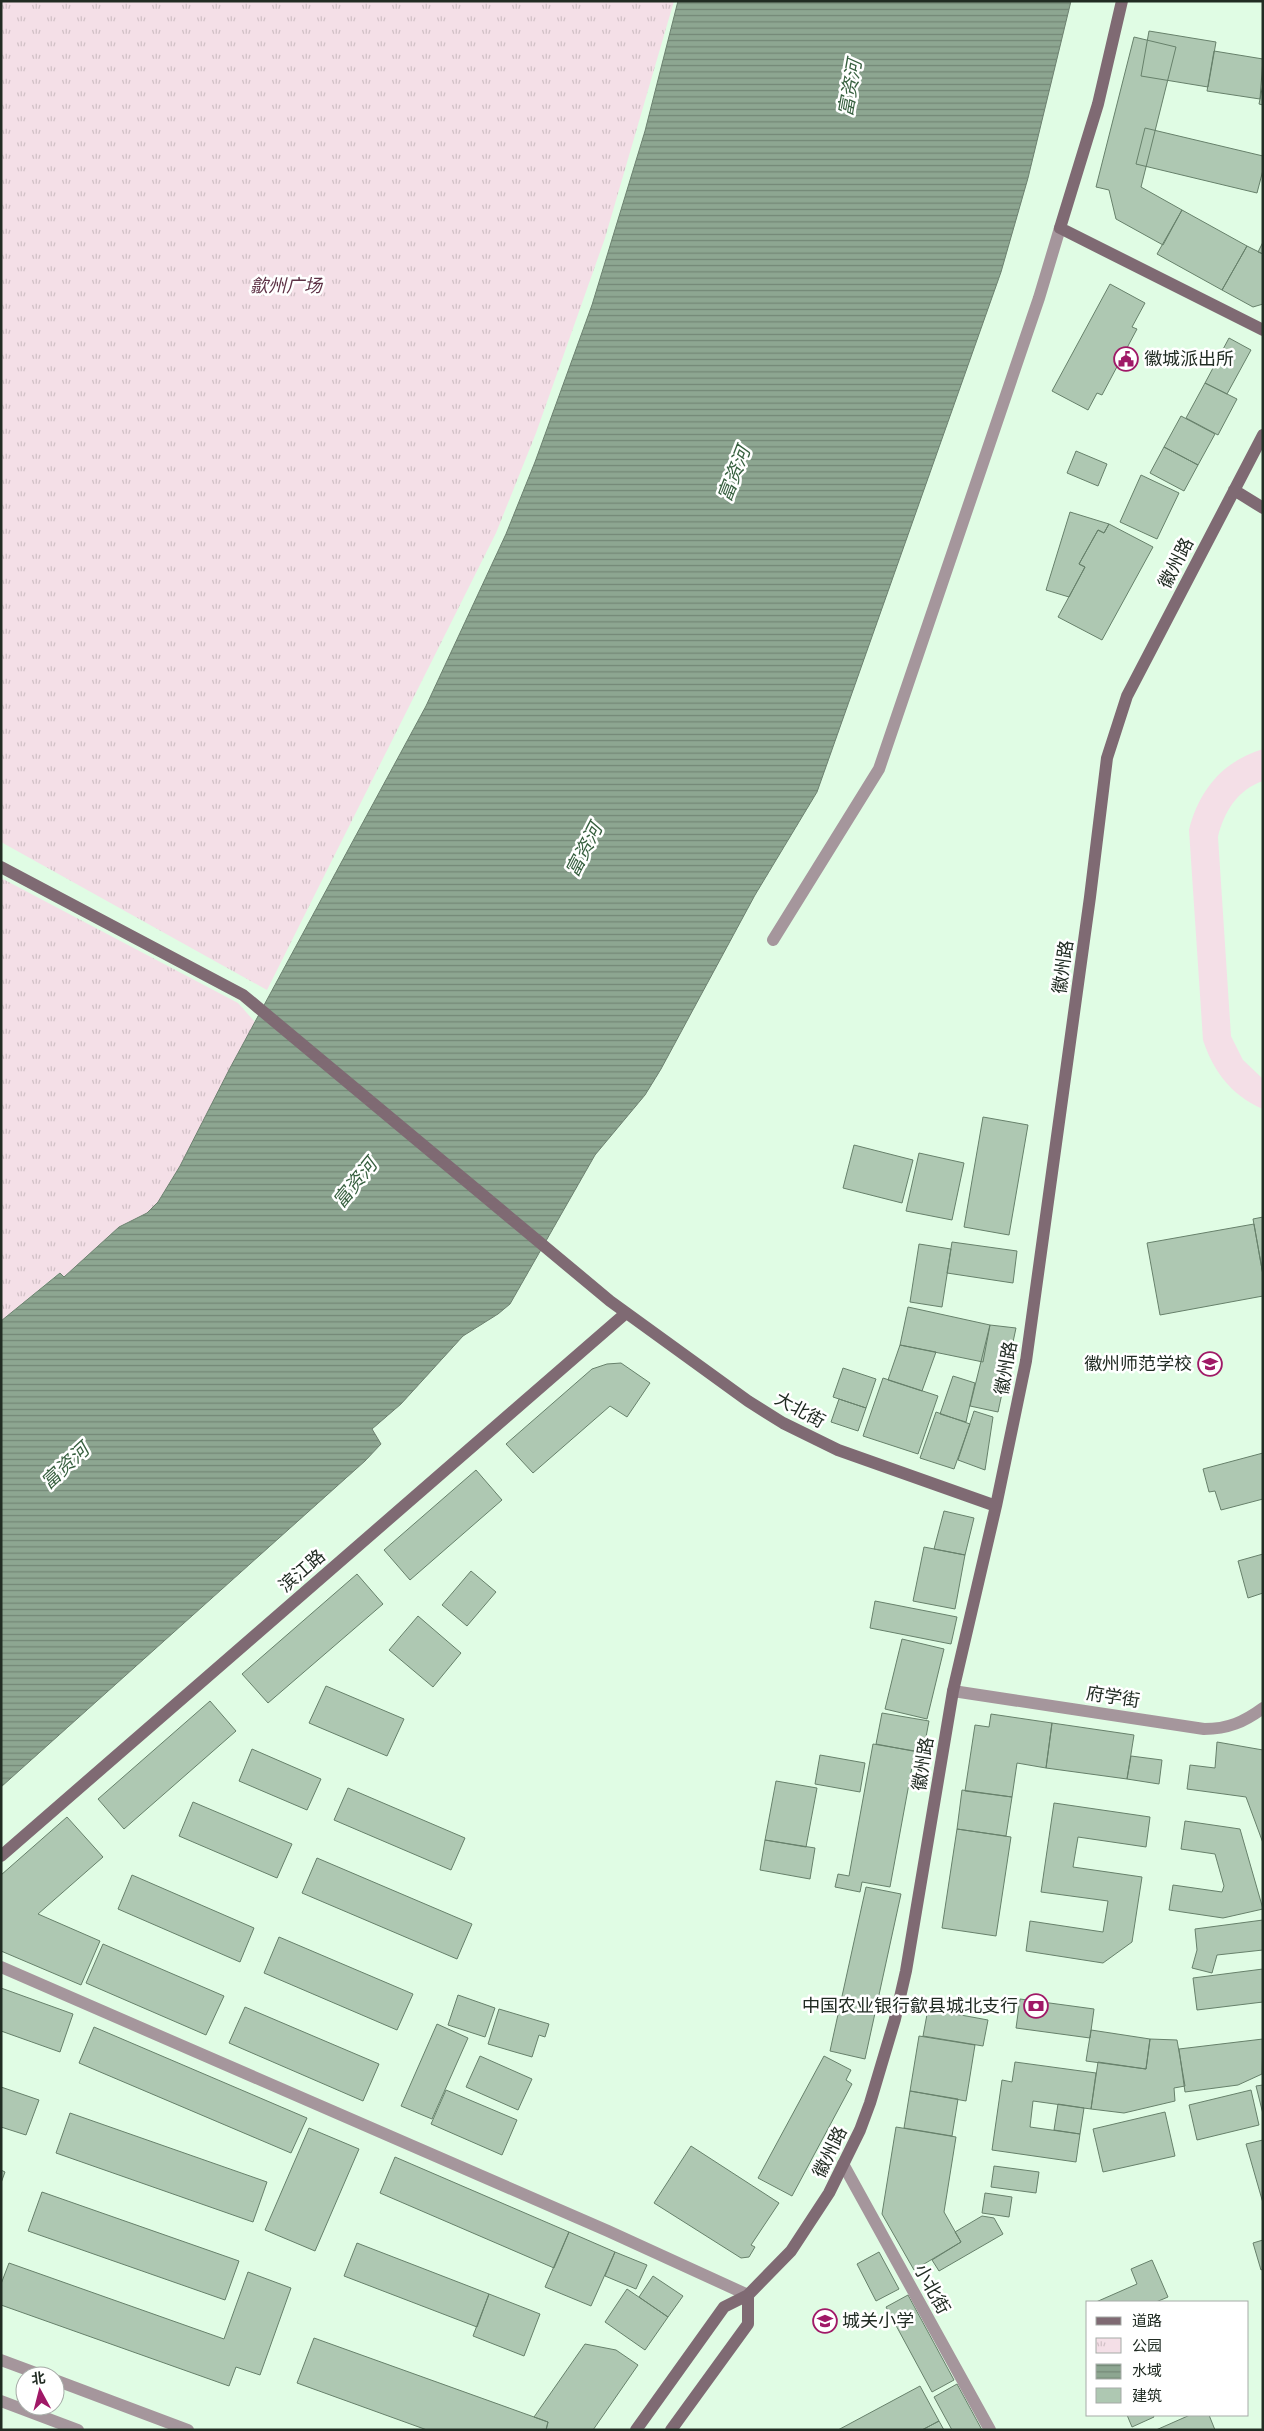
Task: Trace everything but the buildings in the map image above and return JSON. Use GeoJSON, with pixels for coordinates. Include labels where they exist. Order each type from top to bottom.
{"type":"FeatureCollection","features":[{"type":"Feature","properties":{"kind":"street"},"geometry":{"type":"LineString","coordinates":[[773,940],[879,769],[1039,298],[1098,104],[1122,1]]}},
{"type":"Feature","properties":{"kind":"street"},"geometry":{"type":"LineString","coordinates":[[1060,228],[1263,330]]}},
{"type":"Feature","properties":{"kind":"street","name":"徽州路"},"geometry":{"type":"LineString","coordinates":[[636,2430],[724,2307],[748,2295],[790,2251],[830,2193],[870,2103],[906,1971],[953,1690],[996,1506],[1026,1361],[1090,897],[1106,758],[1126,696],[1263,435]]}},
{"type":"Feature","properties":{"kind":"street"},"geometry":{"type":"LineString","coordinates":[[1234,490],[1263,508]]}},
{"type":"Feature","properties":{"kind":"street","name":"大北街"},"geometry":{"type":"LineString","coordinates":[[1,866],[243,995],[610,1301],[721,1382],[783,1422],[838,1450],[996,1506]]}},
{"type":"Feature","properties":{"kind":"street","name":"滨江路"},"geometry":{"type":"LineString","coordinates":[[1,1856],[626,1312]]}},
{"type":"Feature","properties":{"kind":"street","name":"府学街"},"geometry":{"type":"LineString","coordinates":[[953,1690],[1204,1729],[1230,1727],[1242,1722],[1263,1708]]}},
{"type":"Feature","properties":{"kind":"street"},"geometry":{"type":"LineString","coordinates":[[1,1967],[599,2227],[748,2295],[748,2324],[672,2430]]}},
{"type":"Feature","properties":{"kind":"street","name":"小北街"},"geometry":{"type":"LineString","coordinates":[[844,2164],[990,2430]]}},
{"type":"Feature","properties":{"kind":"street"},"geometry":{"type":"LineString","coordinates":[[1,2360],[17,2366]]}},
{"type":"Feature","properties":{"kind":"street"},"geometry":{"type":"LineString","coordinates":[[65,2384],[188,2430]]}},
{"type":"Feature","properties":{"kind":"street"},"geometry":{"type":"LineString","coordinates":[[1,2401],[78,2430]]}},
{"type":"Feature","properties":{"kind":"green space","name":"歙州广场"},"geometry":{"type":"Polygon","coordinates":[[[1,1],[674,1],[605,238],[536,433],[496,533],[267,990],[1,842],[1,1]]]}},
{"type":"Feature","properties":{"kind":"green space"},"geometry":{"type":"Polygon","coordinates":[[[1263,749],[1263,781],[1246,790],[1233,803],[1224,819],[1218,837],[1231,1036],[1243,1060],[1263,1079],[1263,1109],[1242,1097],[1225,1081],[1212,1062],[1203,1040],[1189,830],[1199,802],[1215,779],[1236,761],[1263,749]]]}},
{"type":"Feature","properties":{"kind":"green space"},"geometry":{"type":"Polygon","coordinates":[[[1,878],[238,1003],[255,1022],[180,1166],[158,1202],[147,1213],[119,1227],[64,1277],[59,1273],[1,1321],[1,878]]]}},
{"type":"Feature","properties":{"kind":"water","name":"富资河"},"geometry":{"type":"Polygon","coordinates":[[[678,1],[1071,1],[1028,178],[1001,272],[817,792],[755,895],[661,1069],[645,1095],[595,1155],[510,1304],[498,1314],[463,1336],[401,1404],[372,1429],[381,1444],[365,1461],[1,1787],[1,1321],[60,1273],[64,1277],[119,1227],[147,1213],[158,1202],[180,1166],[230,1068],[426,706],[506,534],[535,462],[592,305],[645,131],[678,1]]]}},
{"type":"Feature","properties":{"kind":"place","name":"徽城派出所"},"geometry":{"type":"Point","coordinates":[1126,359]}},
{"type":"Feature","properties":{"kind":"place","name":"徽州师范学校"},"geometry":{"type":"Point","coordinates":[1210,1364]}},
{"type":"Feature","properties":{"kind":"place","name":"中国农业银行歙县城北支行"},"geometry":{"type":"Point","coordinates":[1036,2006]}},
{"type":"Feature","properties":{"kind":"place","name":"城关小学"},"geometry":{"type":"Point","coordinates":[825,2321]}}]}
